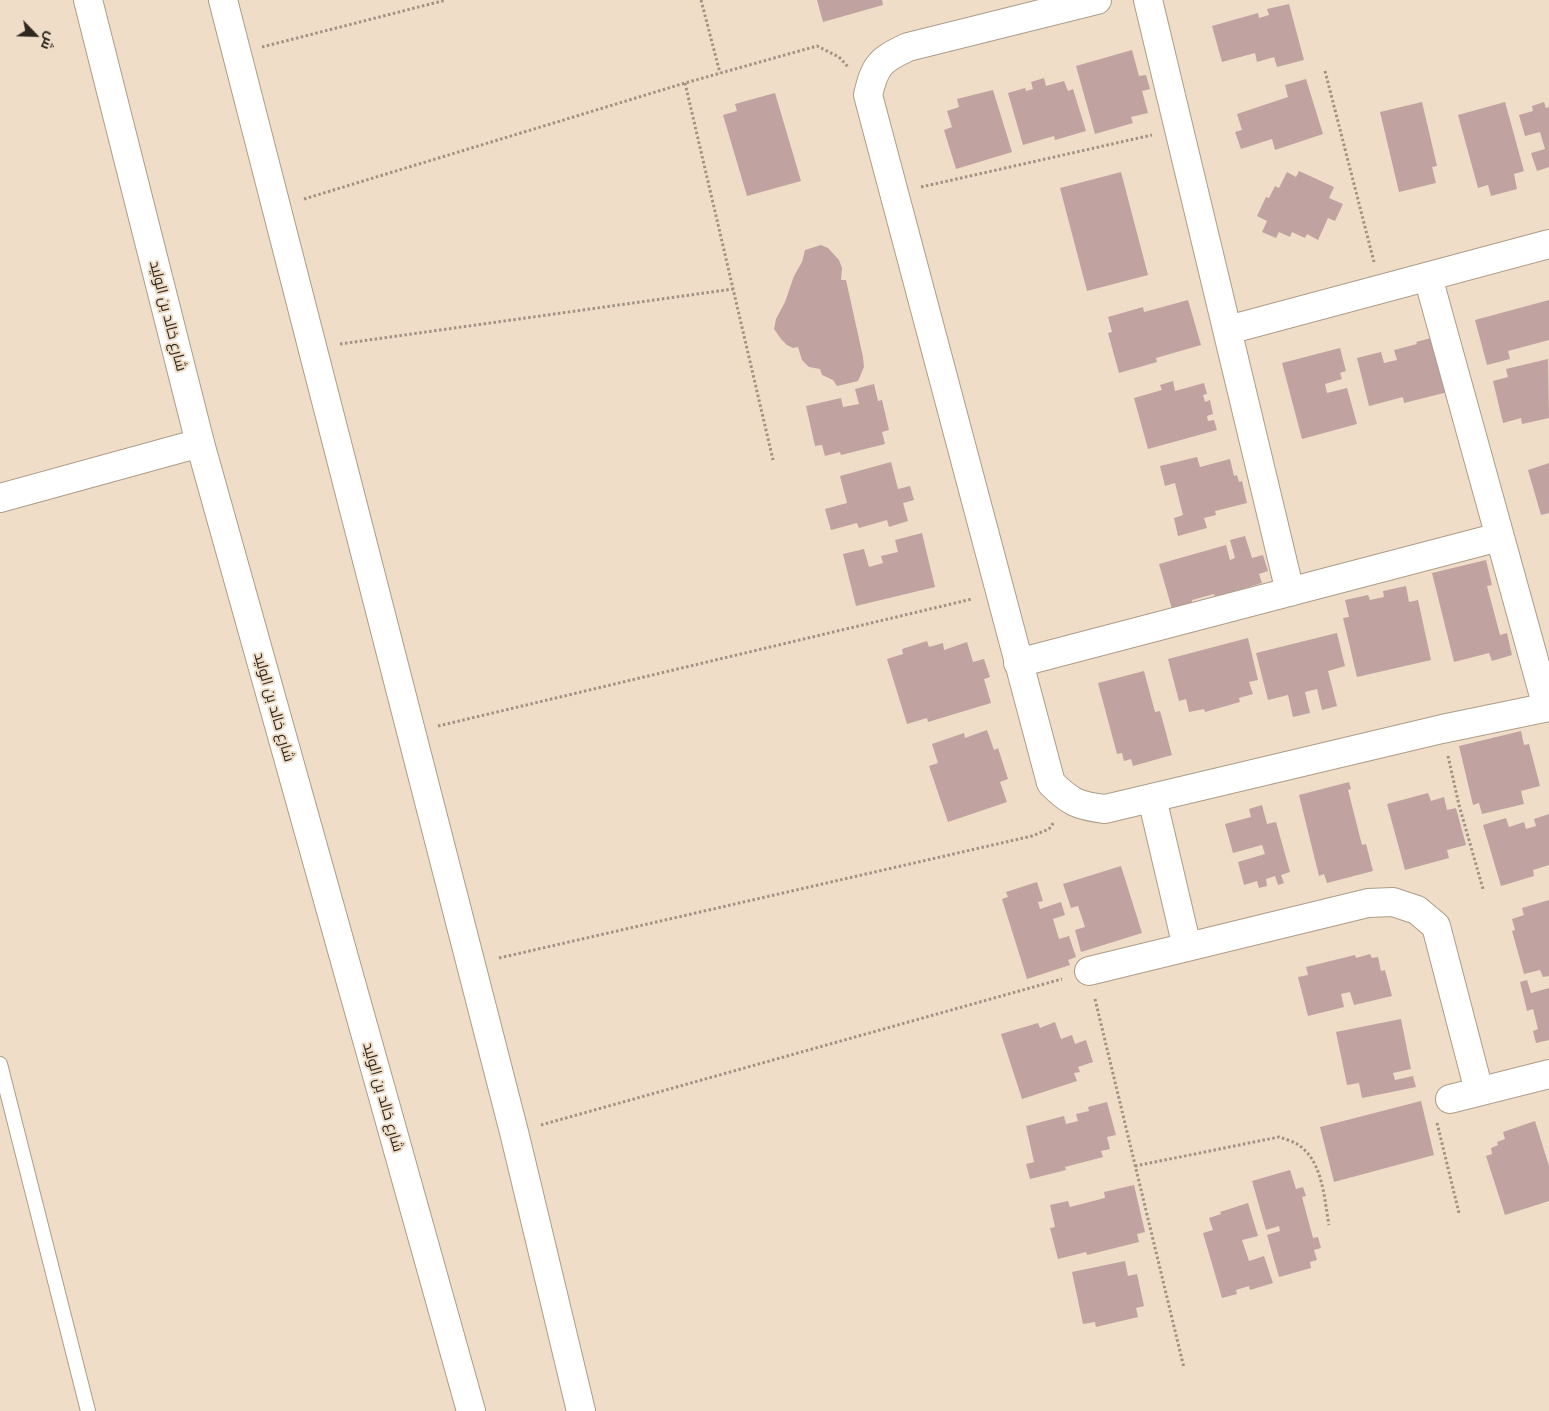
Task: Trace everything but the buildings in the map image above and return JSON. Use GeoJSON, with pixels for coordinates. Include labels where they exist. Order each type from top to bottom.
{"type":"FeatureCollection","features":[{"type":"Feature","properties":{"kind":"street","name":"شارع خالد بن الوليد"},"geometry":{"type":"LineString","coordinates":[[88,0],[200,443],[471,1411]]}},
{"type":"Feature","properties":{"kind":"street"},"geometry":{"type":"LineString","coordinates":[[223,0],[514,1132],[581,1411]]}},
{"type":"Feature","properties":{"kind":"street"},"geometry":{"type":"LineString","coordinates":[[1096,0],[908,47],[888,57],[874,74],[868,95],[1051,783],[1066,798],[1085,807],[1105,809],[1442,729],[1548,707],[1428,277]]}},
{"type":"Feature","properties":{"kind":"street"},"geometry":{"type":"LineString","coordinates":[[1148,0],[1290,592]]}},
{"type":"Feature","properties":{"kind":"street"},"geometry":{"type":"LineString","coordinates":[[1228,330],[1549,244]]}},
{"type":"Feature","properties":{"kind":"street"},"geometry":{"type":"LineString","coordinates":[[0,498],[200,443]]}},
{"type":"Feature","properties":{"kind":"street"},"geometry":{"type":"LineString","coordinates":[[1018,663],[1500,537]]}},
{"type":"Feature","properties":{"kind":"street"},"geometry":{"type":"LineString","coordinates":[[1152,798],[1187,947]]}},
{"type":"Feature","properties":{"kind":"street"},"geometry":{"type":"LineString","coordinates":[[1089,971],[1368,903],[1393,902],[1417,910],[1436,926],[1479,1091]]}},
{"type":"Feature","properties":{"kind":"street"},"geometry":{"type":"LineString","coordinates":[[1450,1098],[1549,1074]]}},
{"type":"Feature","properties":{"kind":"lane"},"geometry":{"type":"LineString","coordinates":[[0,1064],[88,1411]]}},
{"type":"Feature","properties":{"kind":"path"},"geometry":{"type":"LineString","coordinates":[[237,53],[446,0]]}},
{"type":"Feature","properties":{"kind":"path"},"geometry":{"type":"LineString","coordinates":[[701,0],[720,73]]}},
{"type":"Feature","properties":{"kind":"path"},"geometry":{"type":"LineString","coordinates":[[277,208],[685,83],[817,46],[839,57],[856,74],[868,95]]}},
{"type":"Feature","properties":{"kind":"path"},"geometry":{"type":"LineString","coordinates":[[1324,71],[1381,289]]}},
{"type":"Feature","properties":{"kind":"path"},"geometry":{"type":"LineString","coordinates":[[685,83],[773,460]]}},
{"type":"Feature","properties":{"kind":"path"},"geometry":{"type":"LineString","coordinates":[[894,193],[1179,129]]}},
{"type":"Feature","properties":{"kind":"path"},"geometry":{"type":"LineString","coordinates":[[312,348],[733,289]]}},
{"type":"Feature","properties":{"kind":"path"},"geometry":{"type":"LineString","coordinates":[[411,733],[1000,592]]}},
{"type":"Feature","properties":{"kind":"path"},"geometry":{"type":"LineString","coordinates":[[1442,729],[1483,889]]}},
{"type":"Feature","properties":{"kind":"path"},"geometry":{"type":"LineString","coordinates":[[471,964],[1032,836],[1049,829],[1061,815],[1066,798]]}},
{"type":"Feature","properties":{"kind":"path"},"geometry":{"type":"LineString","coordinates":[[514,1132],[1089,971],[1184,1368]]}},
{"type":"Feature","properties":{"kind":"path"},"geometry":{"type":"LineString","coordinates":[[1450,1098],[1439,1109],[1437,1123],[1458,1213]]}},
{"type":"Feature","properties":{"kind":"path"},"geometry":{"type":"LineString","coordinates":[[1136,1166],[1279,1137],[1297,1144],[1311,1157],[1319,1174],[1329,1225]]}}]}
